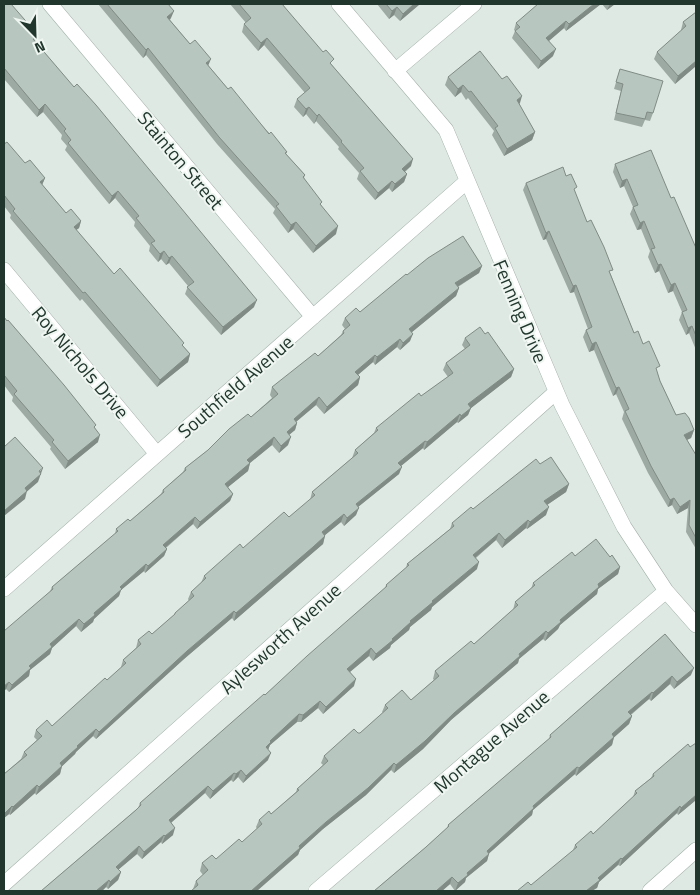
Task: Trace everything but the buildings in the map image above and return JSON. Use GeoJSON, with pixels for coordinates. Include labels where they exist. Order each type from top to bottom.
{"type":"FeatureCollection","features":[{"type":"Feature","properties":{"kind":"street","name":"Stainton Street"},"geometry":{"type":"LineString","coordinates":[[50,4],[313,317]]}},
{"type":"Feature","properties":{"kind":"street","name":"Fenning Drive"},"geometry":{"type":"LineString","coordinates":[[339,4],[446,130],[466,182],[556,392],[624,527],[666,591],[696,625]]}},
{"type":"Feature","properties":{"kind":"street"},"geometry":{"type":"LineString","coordinates":[[395,71],[474,4]]}},
{"type":"Feature","properties":{"kind":"street","name":"Southfield Avenue"},"geometry":{"type":"LineString","coordinates":[[4,589],[466,182]]}},
{"type":"Feature","properties":{"kind":"street","name":"Roy Nichols Drive"},"geometry":{"type":"LineString","coordinates":[[4,270],[157,454]]}},
{"type":"Feature","properties":{"kind":"street","name":"Aylesworth Avenue"},"geometry":{"type":"LineString","coordinates":[[4,884],[556,392]]}},
{"type":"Feature","properties":{"kind":"street","name":"Montague Avenue"},"geometry":{"type":"LineString","coordinates":[[316,891],[666,591]]}},
{"type":"Feature","properties":{"kind":"street"},"geometry":{"type":"LineString","coordinates":[[650,891],[696,850]]}}]}
